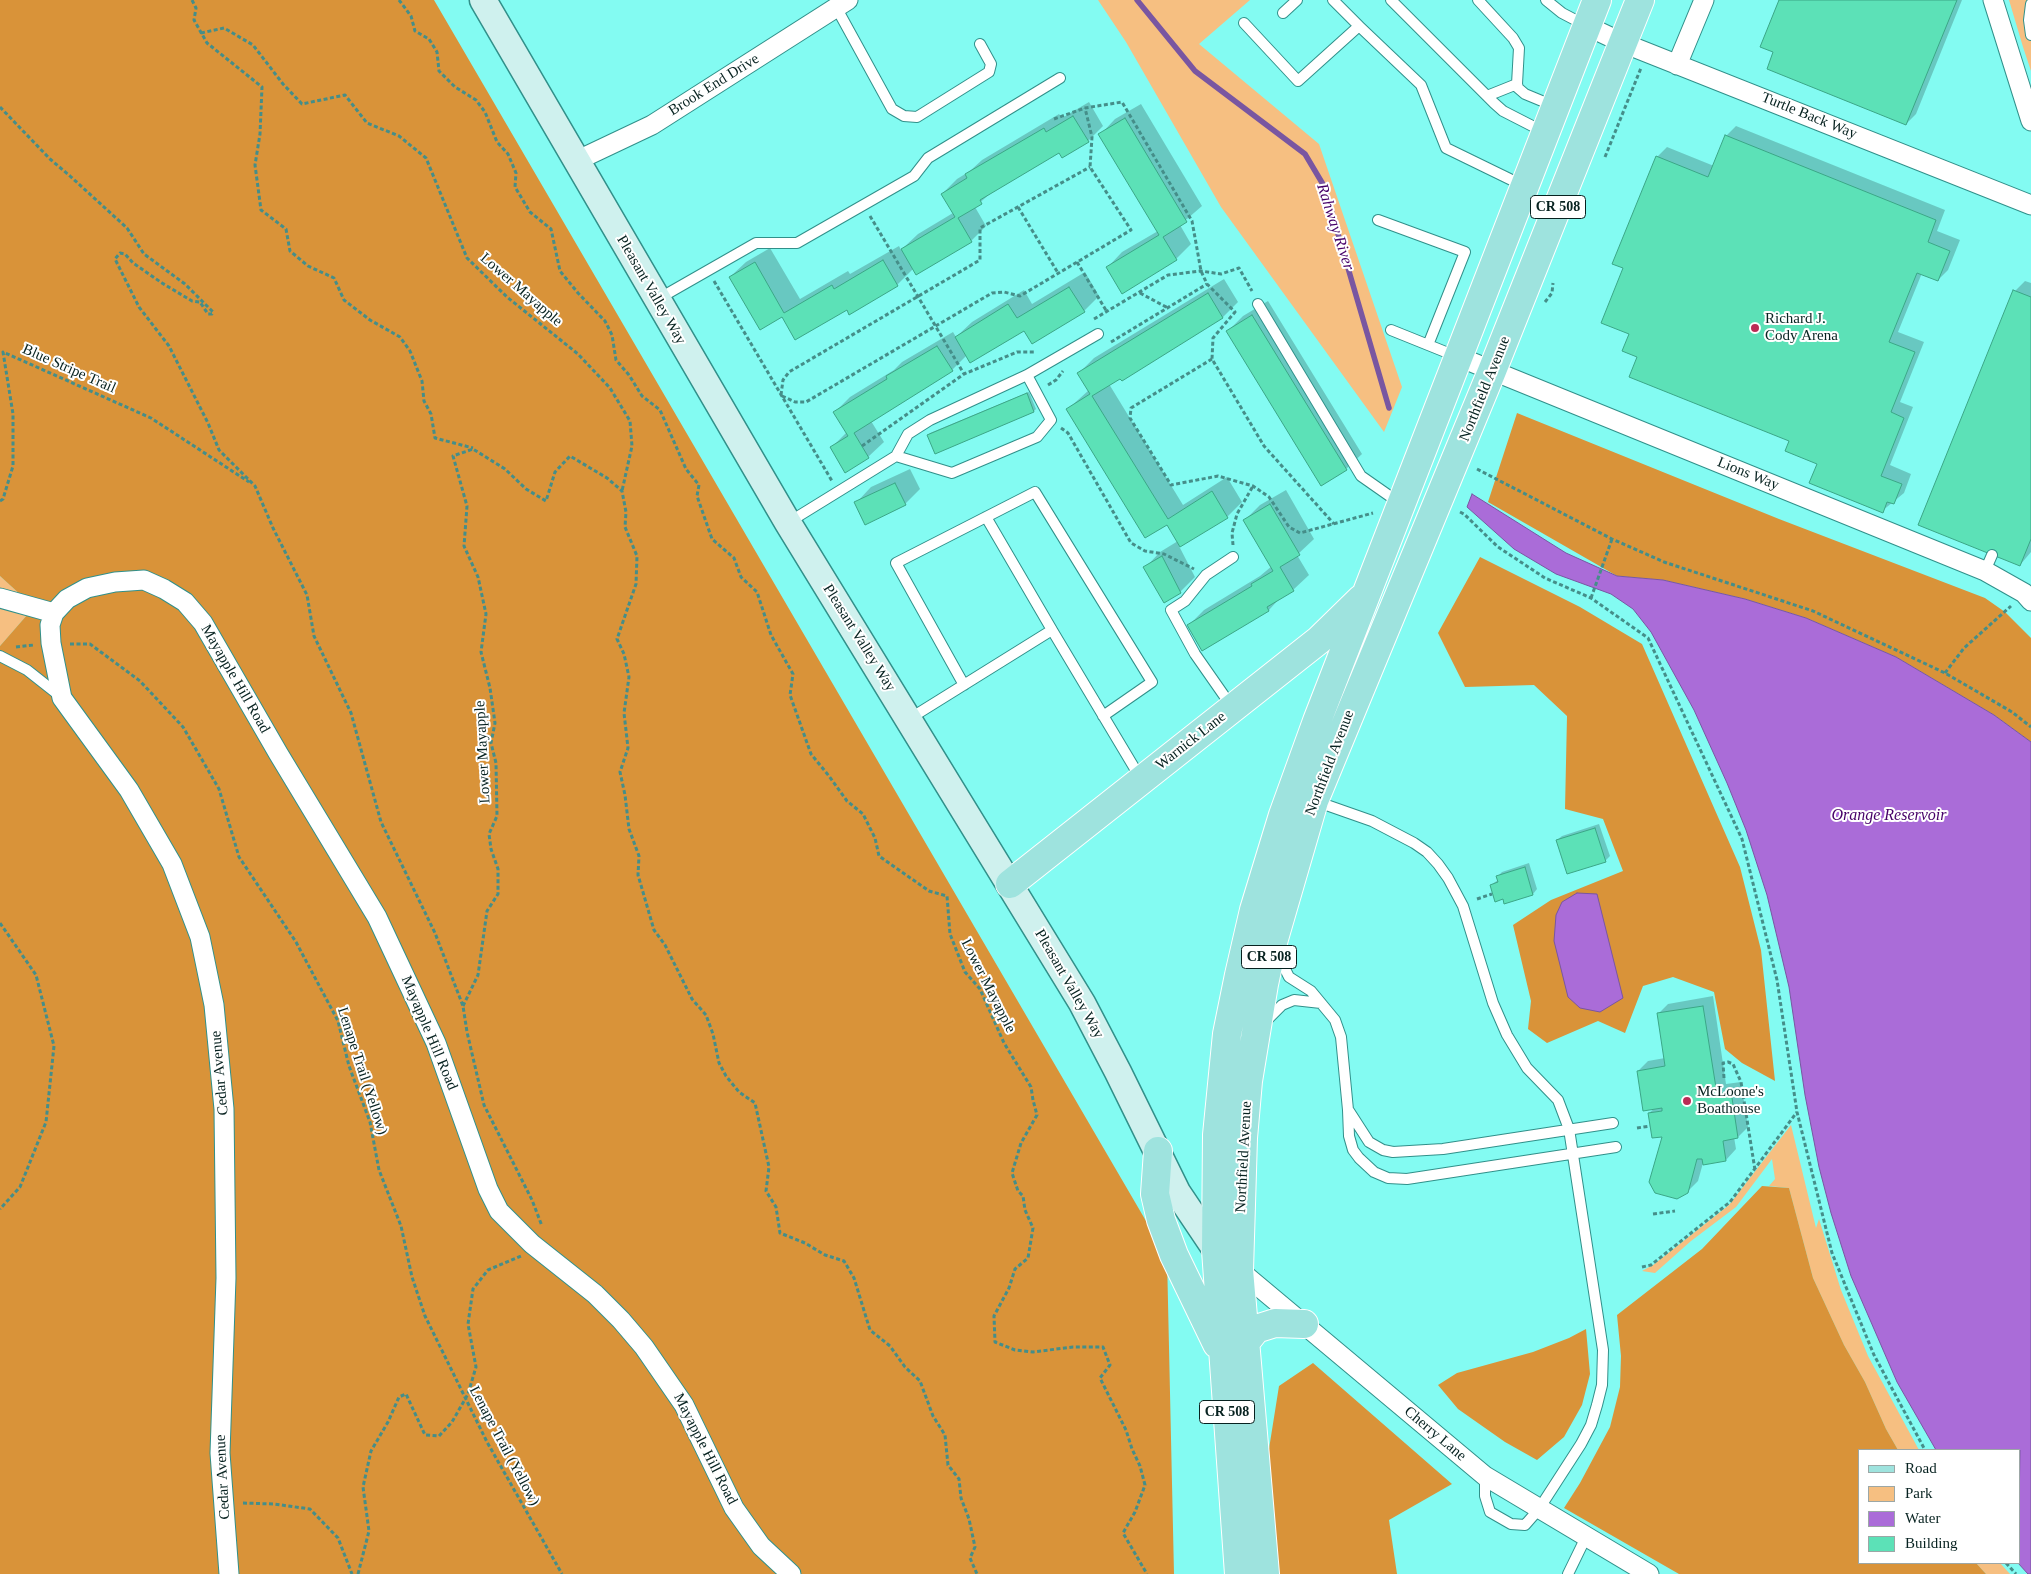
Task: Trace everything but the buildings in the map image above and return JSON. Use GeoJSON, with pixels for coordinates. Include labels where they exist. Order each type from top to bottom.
{"type":"FeatureCollection","features":[{"type":"Feature","properties":{"kind":"main road","name":"Pleasant Valley Way"},"geometry":{"type":"LineString","coordinates":[[483,0],[788,523],[1082,1003],[1177,1192],[1216,1250],[1239,1270]]}},
{"type":"Feature","properties":{"kind":"main road","name":"Northfield Avenue"},"geometry":{"type":"LineString","coordinates":[[1265,1574],[1234,1350],[1216,1250],[1216,1135],[1227,1034],[1239,975],[1254,910],[1283,815],[1317,721],[1597,0]]}},
{"type":"Feature","properties":{"kind":"main road","name":"Northfield Avenue"},"geometry":{"type":"LineString","coordinates":[[1239,1574],[1234,1350],[1239,1270],[1243,1138],[1248,1081],[1273,942],[1314,801],[1492,371],[1640,0]]}},
{"type":"Feature","properties":{"kind":"main road","name":"Warnick Lane"},"geometry":{"type":"LineString","coordinates":[[1010,884],[1319,640],[1367,593]]}},
{"type":"Feature","properties":{"kind":"main road"},"geometry":{"type":"LineString","coordinates":[[1346,650],[1372,660]]}},
{"type":"Feature","properties":{"kind":"main road"},"geometry":{"type":"LineString","coordinates":[[1158,1151],[1155,1194],[1174,1255],[1234,1350],[1256,1329],[1275,1323],[1304,1324]]}},
{"type":"Feature","properties":{"kind":"street"},"geometry":{"type":"LineString","coordinates":[[1677,65],[1704,0]]}},
{"type":"Feature","properties":{"kind":"street"},"geometry":{"type":"LineString","coordinates":[[1993,0],[2031,121]]}},
{"type":"Feature","properties":{"kind":"street","name":"Brook End Drive"},"geometry":{"type":"LineString","coordinates":[[576,161],[652,125],[842,4]]}},
{"type":"Feature","properties":{"kind":"street","name":"Turtle Back Way"},"geometry":{"type":"LineString","coordinates":[[1587,26],[1677,65],[2031,205]]}},
{"type":"Feature","properties":{"kind":"street","name":"Lions Way"},"geometry":{"type":"LineString","coordinates":[[1459,358],[1988,563],[2027,597]]}},
{"type":"Feature","properties":{"kind":"street","name":"Mayapple Hill Road"},"geometry":{"type":"LineString","coordinates":[[54,613],[67,599],[87,588],[115,582],[144,580],[164,589],[185,602],[203,623],[377,918],[436,1043],[488,1189],[499,1211],[532,1244],[595,1294],[644,1347],[684,1405],[734,1508],[761,1546],[791,1574]]}},
{"type":"Feature","properties":{"kind":"street"},"geometry":{"type":"LineString","coordinates":[[0,598],[54,613]]}},
{"type":"Feature","properties":{"kind":"street","name":"Cedar Avenue"},"geometry":{"type":"LineString","coordinates":[[54,613],[50,624],[51,643],[62,698],[128,790],[172,864],[200,937],[214,1005],[224,1109],[226,1278],[220,1453],[229,1574]]}},
{"type":"Feature","properties":{"kind":"street","name":"Cherry Lane"},"geometry":{"type":"LineString","coordinates":[[1239,1270],[1486,1476],[1649,1574]]}},
{"type":"Feature","properties":{"kind":"lane"},"geometry":{"type":"LineString","coordinates":[[1283,13],[1297,0]]}},
{"type":"Feature","properties":{"kind":"lane"},"geometry":{"type":"LineString","coordinates":[[1333,0],[1421,85],[1446,148],[1525,187]]}},
{"type":"Feature","properties":{"kind":"lane"},"geometry":{"type":"LineString","coordinates":[[1391,0],[1503,111],[1545,133]]}},
{"type":"Feature","properties":{"kind":"lane"},"geometry":{"type":"LineString","coordinates":[[1478,0],[1513,38],[1519,48],[1516,84],[1518,88],[1525,94],[1555,107]]}},
{"type":"Feature","properties":{"kind":"lane"},"geometry":{"type":"LineString","coordinates":[[1546,0],[1562,13],[1587,26]]}},
{"type":"Feature","properties":{"kind":"lane"},"geometry":{"type":"LineString","coordinates":[[842,4],[892,109],[904,116],[917,117],[989,72],[991,64],[980,44]]}},
{"type":"Feature","properties":{"kind":"lane"},"geometry":{"type":"LineString","coordinates":[[2031,4],[2029,20],[2031,35]]}},
{"type":"Feature","properties":{"kind":"lane"},"geometry":{"type":"LineString","coordinates":[[1244,23],[1298,80],[1359,26]]}},
{"type":"Feature","properties":{"kind":"lane"},"geometry":{"type":"LineString","coordinates":[[657,300],[756,243],[798,243],[914,176],[928,158],[1060,78]]}},
{"type":"Feature","properties":{"kind":"lane"},"geometry":{"type":"LineString","coordinates":[[1487,96],[1516,84]]}},
{"type":"Feature","properties":{"kind":"lane"},"geometry":{"type":"LineString","coordinates":[[1378,220],[1465,252],[1428,345]]}},
{"type":"Feature","properties":{"kind":"lane"},"geometry":{"type":"LineString","coordinates":[[1258,304],[1361,476],[1402,505]]}},
{"type":"Feature","properties":{"kind":"lane"},"geometry":{"type":"LineString","coordinates":[[1391,330],[1459,358]]}},
{"type":"Feature","properties":{"kind":"lane"},"geometry":{"type":"LineString","coordinates":[[788,523],[896,456],[908,434],[930,420],[1027,375],[1098,334]]}},
{"type":"Feature","properties":{"kind":"lane"},"geometry":{"type":"LineString","coordinates":[[896,456],[952,473],[1038,436],[1051,420],[1027,375]]}},
{"type":"Feature","properties":{"kind":"lane"},"geometry":{"type":"LineString","coordinates":[[964,685],[896,563],[1036,492],[1152,682],[1103,716]]}},
{"type":"Feature","properties":{"kind":"lane"},"geometry":{"type":"LineString","coordinates":[[986,517],[1141,780]]}},
{"type":"Feature","properties":{"kind":"lane"},"geometry":{"type":"LineString","coordinates":[[1232,708],[1195,654],[1171,610],[1186,601],[1206,575],[1233,557]]}},
{"type":"Feature","properties":{"kind":"lane"},"geometry":{"type":"LineString","coordinates":[[909,719],[1052,630]]}},
{"type":"Feature","properties":{"kind":"lane"},"geometry":{"type":"LineString","coordinates":[[0,656],[27,670],[62,698]]}},
{"type":"Feature","properties":{"kind":"lane"},"geometry":{"type":"LineString","coordinates":[[1314,801],[1372,821],[1414,843],[1427,852],[1438,864],[1463,906],[1493,1003],[1507,1035],[1527,1068],[1558,1100],[1569,1129],[1601,1332],[1603,1350],[1602,1385],[1591,1425],[1582,1444],[1539,1509],[1524,1525],[1511,1524],[1490,1512],[1484,1496],[1486,1476]]}},
{"type":"Feature","properties":{"kind":"lane"},"geometry":{"type":"LineString","coordinates":[[1273,942],[1280,963],[1289,977],[1310,991],[1332,1015],[1339,1028],[1349,1136],[1353,1150],[1366,1166],[1374,1172],[1388,1178],[1407,1179],[1616,1147]]}},
{"type":"Feature","properties":{"kind":"lane"},"geometry":{"type":"LineString","coordinates":[[1248,1081],[1262,1024],[1282,1005],[1294,1000],[1321,1003]]}},
{"type":"Feature","properties":{"kind":"lane"},"geometry":{"type":"LineString","coordinates":[[1348,1110],[1369,1142],[1383,1150],[1393,1152],[1443,1149],[1613,1123]]}},
{"type":"Feature","properties":{"kind":"lane"},"geometry":{"type":"LineString","coordinates":[[1568,1574],[1586,1537]]}},
{"type":"Feature","properties":{"kind":"path"},"geometry":{"type":"LineString","coordinates":[[192,0],[196,8],[194,20],[207,43],[262,87],[260,134],[255,165],[261,210],[286,229],[290,251],[308,266],[334,278],[344,300],[370,320],[400,337],[410,351],[422,381],[424,401],[431,414],[434,438],[473,449],[505,469],[526,489],[546,501],[555,472],[570,456],[607,478],[622,492]]}},
{"type":"Feature","properties":{"kind":"path","name":"Lower Mayapple"},"geometry":{"type":"LineString","coordinates":[[399,0],[411,16],[415,31],[429,39],[437,52],[440,71],[455,87],[476,100],[485,112],[497,142],[508,154],[516,173],[515,187],[530,212],[551,229],[560,271],[605,321],[612,335],[616,360],[629,375],[642,396],[660,410],[686,469],[700,485],[697,496],[712,538],[734,558],[741,576],[758,592],[771,635],[793,674],[790,696],[810,754],[847,801],[863,814],[875,838],[879,856],[929,891],[947,896],[950,934],[965,972],[980,990],[1004,1043],[1028,1080],[1037,1115],[1021,1142],[1012,1173],[1018,1191],[1023,1196],[1033,1228],[1028,1258],[1015,1269],[1009,1288],[994,1316],[995,1342],[1015,1350],[1033,1352],[1073,1347],[1104,1347],[1110,1364],[1100,1378],[1126,1430],[1145,1485],[1135,1512],[1122,1533],[1147,1574]]}},
{"type":"Feature","properties":{"kind":"path","name":"Lower Mayapple"},"geometry":{"type":"LineString","coordinates":[[201,33],[224,28],[253,45],[283,84],[302,104],[345,95],[367,123],[400,136],[426,158],[467,258],[507,297],[578,354],[610,388],[630,421],[632,446],[622,492],[626,512],[625,527],[636,556],[636,584],[617,639],[624,654],[629,677],[624,713],[628,748],[620,772],[629,829],[639,856],[638,874],[654,930],[665,945],[692,999],[706,1015],[713,1034],[719,1063],[726,1076],[739,1092],[755,1104],[769,1167],[766,1191],[776,1208],[780,1233],[805,1243],[824,1255],[844,1261],[854,1278],[870,1330],[890,1346],[905,1367],[920,1381],[933,1416],[945,1435],[948,1465],[959,1479],[961,1498],[969,1519],[975,1547],[970,1558],[977,1574]]}},
{"type":"Feature","properties":{"kind":"path"},"geometry":{"type":"LineString","coordinates":[[1054,119],[1085,108],[1122,102],[1192,221],[1201,271],[1207,284],[1235,312],[1213,338],[1212,359],[1264,446],[1334,524]]}},
{"type":"Feature","properties":{"kind":"path"},"geometry":{"type":"LineString","coordinates":[[781,396],[796,402],[806,402],[992,293],[1004,292],[1020,296],[1131,230],[1090,167],[1092,137],[1085,108]]}},
{"type":"Feature","properties":{"kind":"path"},"geometry":{"type":"LineString","coordinates":[[781,396],[783,380],[789,372],[980,260],[980,228],[1090,167]]}},
{"type":"Feature","properties":{"kind":"path"},"geometry":{"type":"LineString","coordinates":[[864,205],[964,374]]}},
{"type":"Feature","properties":{"kind":"path"},"geometry":{"type":"LineString","coordinates":[[1018,207],[1058,273]]}},
{"type":"Feature","properties":{"kind":"path"},"geometry":{"type":"LineString","coordinates":[[1077,262],[1106,312]]}},
{"type":"Feature","properties":{"kind":"path"},"geometry":{"type":"LineString","coordinates":[[708,270],[838,492]]}},
{"type":"Feature","properties":{"kind":"path"},"geometry":{"type":"LineString","coordinates":[[1108,343],[1207,284]]}},
{"type":"Feature","properties":{"kind":"path"},"geometry":{"type":"LineString","coordinates":[[1139,292],[1168,308]]}},
{"type":"Feature","properties":{"kind":"path","name":"Blue Stripe Trail"},"geometry":{"type":"LineString","coordinates":[[0,501],[13,466],[13,414],[3,352],[151,418],[255,486]]}},
{"type":"Feature","properties":{"kind":"path"},"geometry":{"type":"LineString","coordinates":[[1212,359],[1131,408],[1130,418],[1171,486],[1218,476],[1253,486],[1270,497],[1290,527],[1300,533],[1374,513]]}},
{"type":"Feature","properties":{"kind":"path"},"geometry":{"type":"LineString","coordinates":[[1037,393],[1056,380],[1066,369]]}},
{"type":"Feature","properties":{"kind":"path"},"geometry":{"type":"LineString","coordinates":[[1051,420],[1068,433],[1131,543],[1145,551],[1164,554],[1206,575]]}},
{"type":"Feature","properties":{"kind":"path","name":"Lower Mayapple"},"geometry":{"type":"LineString","coordinates":[[463,1006],[478,975],[487,911],[498,894],[498,869],[491,849],[489,834],[497,816],[496,763],[491,743],[496,723],[481,652],[486,614],[478,577],[464,546],[466,506],[453,456],[473,449]]}},
{"type":"Feature","properties":{"kind":"path"},"geometry":{"type":"LineString","coordinates":[[1476,470],[1612,539],[1664,562],[1813,612],[1945,673],[2012,712],[2031,727]]}},
{"type":"Feature","properties":{"kind":"path"},"geometry":{"type":"LineString","coordinates":[[1233,557],[1232,533],[1237,514],[1253,486]]}},
{"type":"Feature","properties":{"kind":"path"},"geometry":{"type":"LineString","coordinates":[[1460,512],[1498,547],[1545,578],[1591,598],[1648,638],[1742,839],[1777,980],[1797,1112],[1832,1253],[1874,1355],[1925,1449]]}},
{"type":"Feature","properties":{"kind":"path"},"geometry":{"type":"LineString","coordinates":[[1591,598],[1612,539]]}},
{"type":"Feature","properties":{"kind":"path"},"geometry":{"type":"LineString","coordinates":[[1945,673],[1964,648],[2027,597]]}},
{"type":"Feature","properties":{"kind":"path","name":"Lenape Trail (Yellow)"},"geometry":{"type":"LineString","coordinates":[[7,647],[51,643],[90,644],[140,681],[183,727],[219,789],[239,857],[296,942],[338,1021],[349,1066],[370,1122],[379,1170],[401,1226],[412,1277],[425,1316],[487,1442],[562,1574]]}},
{"type":"Feature","properties":{"kind":"path"},"geometry":{"type":"LineString","coordinates":[[1477,899],[1492,894]]}},
{"type":"Feature","properties":{"kind":"path"},"geometry":{"type":"LineString","coordinates":[[0,923],[36,975],[54,1046],[46,1122],[20,1187],[0,1209]]}},
{"type":"Feature","properties":{"kind":"path"},"geometry":{"type":"LineString","coordinates":[[1724,1078],[1723,1063],[1733,1064],[1741,1082],[1755,1170]]}},
{"type":"Feature","properties":{"kind":"path"},"geometry":{"type":"LineString","coordinates":[[1642,1268],[1651,1265],[1730,1202],[1797,1112]]}},
{"type":"Feature","properties":{"kind":"path"},"geometry":{"type":"LineString","coordinates":[[1637,1128],[1650,1126]]}},
{"type":"Feature","properties":{"kind":"path"},"geometry":{"type":"LineString","coordinates":[[1654,1214],[1675,1210]]}},
{"type":"Feature","properties":{"kind":"path"},"geometry":{"type":"LineString","coordinates":[[224,1503],[274,1504],[310,1509],[338,1538],[352,1574]]}},
{"type":"Feature","properties":{"kind":"path"},"geometry":{"type":"LineString","coordinates":[[2007,1564],[2016,1574]]}},
{"type":"Feature","properties":{"kind":"path"},"geometry":{"type":"LineString","coordinates":[[557,1567],[557,1574]]}},
{"type":"Feature","properties":{"kind":"green space"},"geometry":{"type":"Polygon","coordinates":[[[1098,0],[1250,0],[1199,44],[1319,144],[1402,387],[1384,432],[1221,207],[1126,42],[1098,0]]]}},
{"type":"Feature","properties":{"kind":"green space"},"geometry":{"type":"Polygon","coordinates":[[[2009,0],[2031,0],[2031,71],[2023,47],[2009,0]]]}},
{"type":"Feature","properties":{"kind":"green space"},"geometry":{"type":"Polygon","coordinates":[[[0,576],[34,607],[0,646],[0,576]]]}},
{"type":"Feature","properties":{"kind":"green space"},"geometry":{"type":"Polygon","coordinates":[[[1791,1125],[1816,1228],[1819,1219],[1841,1290],[1868,1356],[1918,1449],[1897,1449],[1886,1429],[1865,1382],[1844,1345],[1813,1278],[1789,1188],[1769,1186],[1775,1179],[1772,1159],[1736,1207],[1691,1241],[1655,1273],[1642,1271],[1653,1265],[1729,1205],[1791,1125]]]}},
{"type":"Feature","properties":{"kind":"green space"},"geometry":{"type":"Polygon","coordinates":[[[1977,1564],[2001,1564],[2010,1574],[1986,1574],[1977,1564]]]}},
{"type":"Feature","properties":{"kind":"shaded area"},"geometry":{"type":"Polygon","coordinates":[[[0,0],[434,0],[1167,1257],[1174,1574],[0,1574],[0,646],[34,607],[0,576],[0,0]]]}},
{"type":"Feature","properties":{"kind":"shaded area"},"geometry":{"type":"Polygon","coordinates":[[[1517,413],[1779,519],[1985,598],[2005,612],[2031,638],[2031,742],[1994,715],[1896,657],[1806,618],[1745,599],[1663,580],[1617,576],[1488,502],[1517,413]]]}},
{"type":"Feature","properties":{"kind":"shaded area"},"geometry":{"type":"Polygon","coordinates":[[[1480,557],[1580,607],[1642,644],[1740,867],[1761,950],[1775,1081],[1742,1063],[1725,1049],[1714,992],[1673,977],[1643,986],[1625,1033],[1598,1021],[1547,1043],[1528,1029],[1531,1001],[1513,925],[1551,900],[1623,871],[1603,819],[1565,809],[1567,716],[1534,685],[1465,687],[1438,633],[1480,557]]]}},
{"type":"Feature","properties":{"kind":"shaded area"},"geometry":{"type":"Polygon","coordinates":[[[1762,1186],[1789,1188],[1813,1278],[1844,1345],[1865,1382],[1886,1429],[1897,1449],[1858,1449],[1858,1564],[1977,1564],[1986,1574],[1679,1574],[1564,1508],[1580,1483],[1610,1427],[1620,1387],[1621,1356],[1617,1315],[1702,1249],[1762,1186]]]}},
{"type":"Feature","properties":{"kind":"shaded area"},"geometry":{"type":"Polygon","coordinates":[[[1586,1329],[1590,1374],[1582,1405],[1564,1437],[1537,1460],[1505,1442],[1458,1409],[1438,1385],[1457,1373],[1533,1352],[1586,1329]]]}},
{"type":"Feature","properties":{"kind":"shaded area"},"geometry":{"type":"Polygon","coordinates":[[[1313,1363],[1452,1484],[1389,1520],[1397,1574],[1277,1574],[1265,1474],[1279,1386],[1313,1363]]]}},
{"type":"Feature","properties":{"kind":"water","name":"Orange Reservoir"},"geometry":{"type":"Polygon","coordinates":[[[1472,494],[1566,553],[1617,576],[1663,580],[1745,599],[1806,618],[1896,657],[1994,715],[2031,742],[2031,1574],[2028,1574],[2019,1564],[2021,1564],[2021,1449],[1935,1449],[1897,1382],[1851,1276],[1819,1167],[1805,1095],[1789,987],[1767,895],[1746,830],[1694,710],[1651,632],[1633,609],[1611,594],[1556,574],[1514,549],[1467,507],[1472,494]]]}},
{"type":"Feature","properties":{"kind":"water"},"geometry":{"type":"Polygon","coordinates":[[[1577,893],[1597,894],[1623,998],[1600,1012],[1580,1008],[1568,997],[1554,941],[1556,915],[1562,902],[1577,893]]]}},
{"type":"Feature","properties":{"kind":"waterway","name":"Rahway River"},"geometry":{"type":"LineString","coordinates":[[1137,0],[1195,71],[1305,154],[1324,186],[1389,408]]}},
{"type":"Feature","properties":{"kind":"place","name":"Richard J. Cody Arena"},"geometry":{"type":"Point","coordinates":[1755,328]}},
{"type":"Feature","properties":{"kind":"place","name":"McLoone's Boathouse"},"geometry":{"type":"Point","coordinates":[1687,1101]}}]}
